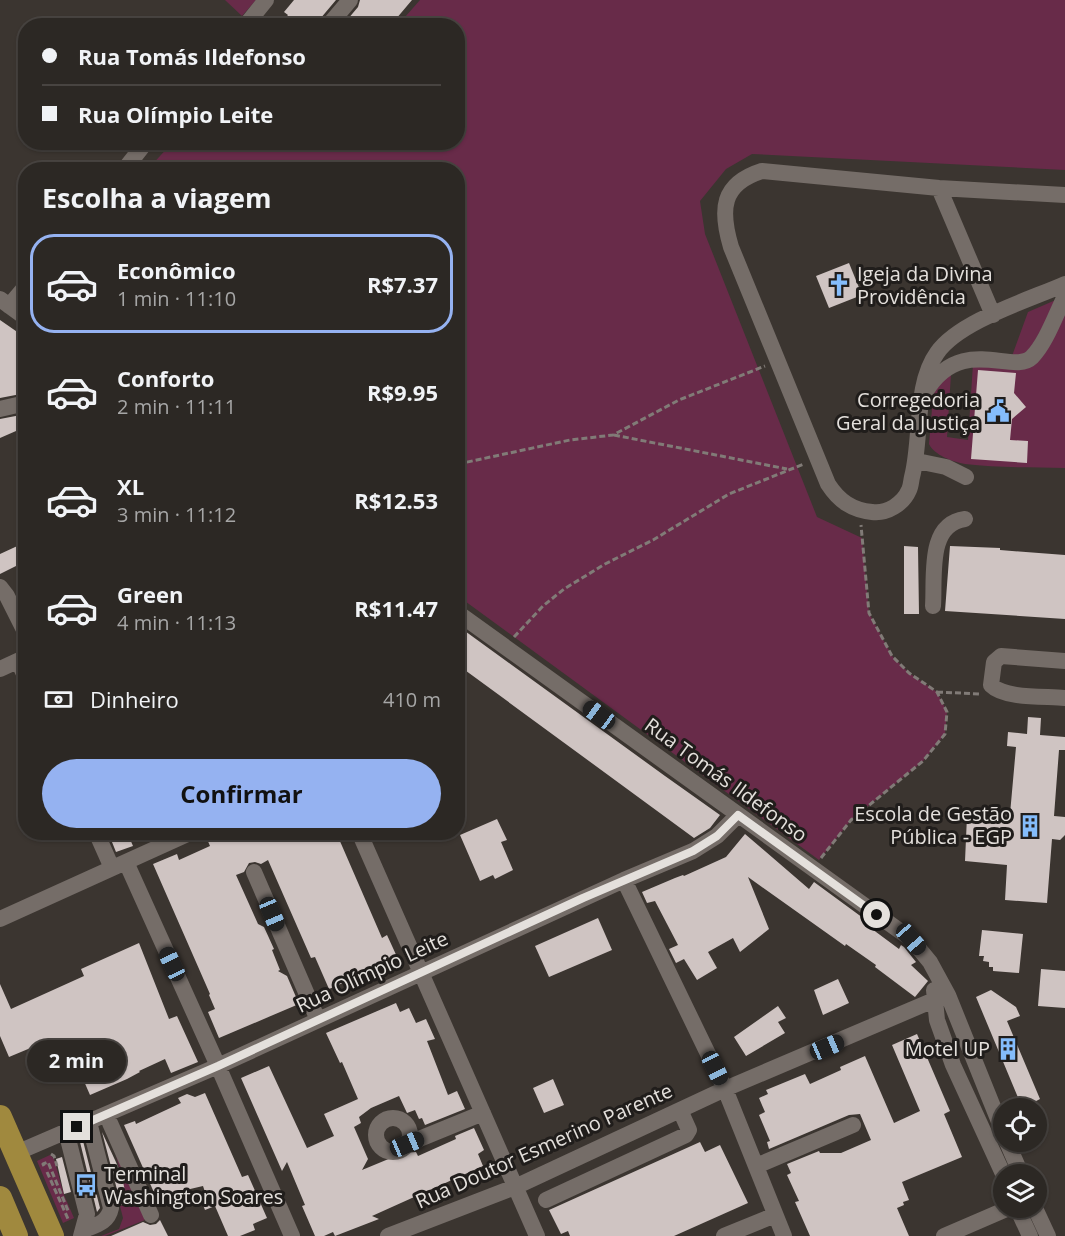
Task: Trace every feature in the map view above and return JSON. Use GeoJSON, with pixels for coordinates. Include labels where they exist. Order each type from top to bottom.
{"type":"FeatureCollection","features":[{"type":"Feature","properties":{"kind":"highway"},"geometry":{"type":"LineString","coordinates":[[0,1117],[16,1153],[72,1230]]}},
{"type":"Feature","properties":{"kind":"highway"},"geometry":{"type":"LineString","coordinates":[[0,1198],[16,1236]]}},
{"type":"Feature","properties":{"kind":"street"},"geometry":{"type":"LineString","coordinates":[[251,18],[266,0]]}},
{"type":"Feature","properties":{"kind":"street"},"geometry":{"type":"LineString","coordinates":[[335,18],[350,0]]}},
{"type":"Feature","properties":{"kind":"street"},"geometry":{"type":"LineString","coordinates":[[130,162],[140,150]]}},
{"type":"Feature","properties":{"kind":"street"},"geometry":{"type":"LineString","coordinates":[[1065,195],[939,188],[762,171],[741,180],[734,187],[728,196],[724,210],[725,226],[731,247],[817,459],[835,494],[849,506],[860,511],[876,513],[891,509],[909,490],[917,461],[927,371],[938,352],[968,326],[1065,284]]}},
{"type":"Feature","properties":{"kind":"street"},"geometry":{"type":"LineString","coordinates":[[939,188],[993,315]]}},
{"type":"Feature","properties":{"kind":"street"},"geometry":{"type":"LineString","coordinates":[[18,292],[4,303],[18,313]]}},
{"type":"Feature","properties":{"kind":"street"},"geometry":{"type":"LineString","coordinates":[[923,397],[935,377],[966,360],[990,359],[1021,362],[1031,358],[1065,296]]}},
{"type":"Feature","properties":{"kind":"street"},"geometry":{"type":"LineString","coordinates":[[0,409],[18,405]]}},
{"type":"Feature","properties":{"kind":"street"},"geometry":{"type":"LineString","coordinates":[[917,461],[946,467],[966,477]]}},
{"type":"Feature","properties":{"kind":"street"},"geometry":{"type":"LineString","coordinates":[[933,606],[939,536],[950,523],[965,519]]}},
{"type":"Feature","properties":{"kind":"street"},"geometry":{"type":"LineString","coordinates":[[0,587],[18,618]]}},
{"type":"Feature","properties":{"kind":"street","name":"Rua Tomás Ildefonso"},"geometry":{"type":"LineString","coordinates":[[465,618],[911,939],[933,968],[941,997],[972,1058],[993,1108]]}},
{"type":"Feature","properties":{"kind":"street"},"geometry":{"type":"LineString","coordinates":[[1065,661],[1001,656],[994,662],[992,685],[995,689],[1012,694],[1065,698]]}},
{"type":"Feature","properties":{"kind":"street"},"geometry":{"type":"LineString","coordinates":[[0,669],[18,661]]}},
{"type":"Feature","properties":{"kind":"street","name":"Rua Olímpio Leite"},"geometry":{"type":"LineString","coordinates":[[16,1153],[218,1066],[420,972],[693,851],[717,836],[738,815]]}},
{"type":"Feature","properties":{"kind":"street"},"geometry":{"type":"LineString","coordinates":[[102,840],[119,865],[218,1066],[292,1236]]}},
{"type":"Feature","properties":{"kind":"street"},"geometry":{"type":"LineString","coordinates":[[0,919],[174,840]]}},
{"type":"Feature","properties":{"kind":"street"},"geometry":{"type":"LineString","coordinates":[[362,840],[537,1236]]}},
{"type":"Feature","properties":{"kind":"street"},"geometry":{"type":"LineString","coordinates":[[254,872],[318,1020]]}},
{"type":"Feature","properties":{"kind":"street"},"geometry":{"type":"LineString","coordinates":[[624,880],[725,1089],[784,1236]]}},
{"type":"Feature","properties":{"kind":"street","name":"Rua Tomás Ildefonso"},"geometry":{"type":"LineString","coordinates":[[941,997],[936,1020],[953,1065],[999,1164]]}},
{"type":"Feature","properties":{"kind":"street","name":"Rua Doutor Esmerino Parente"},"geometry":{"type":"LineString","coordinates":[[388,1236],[515,1186],[725,1089],[941,997]]}},
{"type":"Feature","properties":{"kind":"street"},"geometry":{"type":"LineString","coordinates":[[953,1065],[972,1058]]}},
{"type":"Feature","properties":{"kind":"street"},"geometry":{"type":"LineString","coordinates":[[546,1200],[686,1135],[689,1130],[681,1110]]}},
{"type":"Feature","properties":{"kind":"street"},"geometry":{"type":"LineString","coordinates":[[407,1144],[483,1113]]}},
{"type":"Feature","properties":{"kind":"street"},"geometry":{"type":"LineString","coordinates":[[72,1230],[105,1220],[109,1217],[111,1208],[89,1122]]}},
{"type":"Feature","properties":{"kind":"street"},"geometry":{"type":"LineString","coordinates":[[110,1123],[151,1215]]}},
{"type":"Feature","properties":{"kind":"street"},"geometry":{"type":"LineString","coordinates":[[756,1166],[853,1125]]}},
{"type":"Feature","properties":{"kind":"street"},"geometry":{"type":"LineString","coordinates":[[66,1131],[87,1214],[72,1230]]}},
{"type":"Feature","properties":{"kind":"street"},"geometry":{"type":"LineString","coordinates":[[986,1136],[993,1135]]}},
{"type":"Feature","properties":{"kind":"street"},"geometry":{"type":"LineString","coordinates":[[732,1234],[775,1215]]}},
{"type":"Feature","properties":{"kind":"street"},"geometry":{"type":"LineString","coordinates":[[944,1236],[993,1215]]}},
{"type":"Feature","properties":{"kind":"street"},"geometry":{"type":"LineString","coordinates":[[1022,1218],[1030,1236]]}},
{"type":"Feature","properties":{"kind":"street"},"geometry":{"type":"LineString","coordinates":[[1040,1218],[1048,1236]]}},
{"type":"Feature","properties":{"kind":"path"},"geometry":{"type":"LineString","coordinates":[[613,435],[679,400],[777,360]]}},
{"type":"Feature","properties":{"kind":"path"},"geometry":{"type":"LineString","coordinates":[[465,462],[570,440],[613,435],[789,469]]}},
{"type":"Feature","properties":{"kind":"path"},"geometry":{"type":"LineString","coordinates":[[505,648],[543,606],[564,589],[653,540],[729,494],[817,459]]}},
{"type":"Feature","properties":{"kind":"path"},"geometry":{"type":"LineString","coordinates":[[807,864],[819,860],[851,820],[923,761],[945,734],[947,712],[936,692],[909,673],[892,656],[869,613],[860,511]]}},
{"type":"Feature","properties":{"kind":"path"},"geometry":{"type":"LineString","coordinates":[[936,692],[984,694],[995,689]]}},
{"type":"Feature","properties":{"kind":"path"},"geometry":{"type":"LineString","coordinates":[[43,1156],[49,1154],[54,1156],[60,1174]]}},
{"type":"Feature","properties":{"kind":"path"},"geometry":{"type":"LineString","coordinates":[[48,1162],[72,1230],[43,1164],[48,1162]]}},
{"type":"Feature","properties":{"kind":"shaded area"},"geometry":{"type":"Polygon","coordinates":[[[225,0],[256,0],[242,16],[225,0]]]}},
{"type":"Feature","properties":{"kind":"shaded area"},"geometry":{"type":"Polygon","coordinates":[[[420,0],[1065,0],[1065,170],[752,154],[726,169],[700,201],[705,234],[817,517],[862,538],[869,613],[892,656],[909,673],[937,692],[947,712],[945,734],[923,761],[851,820],[819,860],[465,601],[465,162],[154,162],[166,150],[465,150],[465,18],[404,18],[420,0]]]}},
{"type":"Feature","properties":{"kind":"shaded area"},"geometry":{"type":"Polygon","coordinates":[[[1058,299],[1031,348],[1022,355],[1012,356],[1028,312],[1058,299]]]}},
{"type":"Feature","properties":{"kind":"shaded area"},"geometry":{"type":"Polygon","coordinates":[[[1065,307],[1065,468],[965,464],[939,455],[931,448],[929,444],[934,386],[951,374],[947,437],[968,440],[973,364],[1021,368],[1065,307]]]}},
{"type":"Feature","properties":{"kind":"shaded area"},"geometry":{"type":"Polygon","coordinates":[[[114,1147],[145,1220],[101,1236],[119,1229],[123,1218],[120,1206],[128,1204],[114,1147]]]}},
{"type":"Feature","properties":{"kind":"shaded area"},"geometry":{"type":"Polygon","coordinates":[[[50,1155],[54,1159],[64,1195],[74,1218],[63,1223],[37,1161],[50,1155]]]}},
{"type":"Feature","properties":{"kind":"building"},"geometry":{"type":"Polygon","coordinates":[[[294,0],[336,0],[321,18],[286,18],[288,15],[284,12],[294,0]]]}},
{"type":"Feature","properties":{"kind":"building"},"geometry":{"type":"Polygon","coordinates":[[[360,0],[412,0],[397,18],[349,18],[358,7],[360,0]]]}},
{"type":"Feature","properties":{"kind":"building","name":"Igeja da Divina Providência"},"geometry":{"type":"Polygon","coordinates":[[[849,263],[862,295],[829,308],[816,276],[849,263]]]}},
{"type":"Feature","properties":{"kind":"building"},"geometry":{"type":"Polygon","coordinates":[[[0,320],[18,332],[18,395],[0,398],[0,320]]]}},
{"type":"Feature","properties":{"kind":"building","name":"Corregedoria Geral da Justiça"},"geometry":{"type":"Polygon","coordinates":[[[978,370],[1016,373],[1014,393],[1026,407],[1012,419],[1010,440],[1028,441],[1027,463],[971,459],[978,370]]]}},
{"type":"Feature","properties":{"kind":"building"},"geometry":{"type":"Polygon","coordinates":[[[18,416],[18,435],[16,431],[0,438],[0,419],[18,416]]]}},
{"type":"Feature","properties":{"kind":"building"},"geometry":{"type":"Polygon","coordinates":[[[18,546],[18,565],[0,574],[0,554],[18,546]]]}},
{"type":"Feature","properties":{"kind":"building"},"geometry":{"type":"Polygon","coordinates":[[[904,546],[918,547],[919,614],[904,614],[904,546]]]}},
{"type":"Feature","properties":{"kind":"building"},"geometry":{"type":"Polygon","coordinates":[[[950,546],[1000,548],[1000,550],[1065,555],[1065,619],[945,611],[950,546]]]}},
{"type":"Feature","properties":{"kind":"building"},"geometry":{"type":"Polygon","coordinates":[[[465,631],[720,815],[710,828],[694,838],[465,670],[465,631]]]}},
{"type":"Feature","properties":{"kind":"building","name":"Escola de Gestão Pública - EGP"},"geometry":{"type":"Polygon","coordinates":[[[1028,717],[1041,718],[1040,735],[1065,737],[1065,750],[1059,750],[1054,816],[1065,817],[1065,835],[1060,840],[1052,839],[1047,903],[1005,900],[1007,865],[965,861],[967,816],[995,819],[995,813],[1010,814],[1016,747],[1007,746],[1008,732],[1027,734],[1028,717]]]}},
{"type":"Feature","properties":{"kind":"building"},"geometry":{"type":"Polygon","coordinates":[[[497,819],[507,840],[501,842],[513,870],[495,879],[493,875],[480,881],[462,840],[465,840],[465,833],[497,819]]]}},
{"type":"Feature","properties":{"kind":"building"},"geometry":{"type":"Polygon","coordinates":[[[745,834],[809,889],[814,882],[874,926],[872,929],[899,949],[901,945],[904,947],[916,962],[911,965],[928,981],[915,997],[875,967],[876,965],[846,944],[845,946],[748,877],[769,929],[740,952],[733,938],[708,952],[717,968],[697,980],[684,959],[676,963],[669,949],[678,945],[655,901],[647,903],[642,892],[726,857],[745,834]]]}},
{"type":"Feature","properties":{"kind":"building"},"geometry":{"type":"Polygon","coordinates":[[[111,840],[130,840],[133,846],[116,852],[111,840]]]}},
{"type":"Feature","properties":{"kind":"building"},"geometry":{"type":"Polygon","coordinates":[[[207,840],[339,840],[382,938],[387,935],[398,959],[329,989],[315,957],[311,958],[268,860],[261,864],[249,863],[244,872],[236,875],[258,924],[264,927],[274,949],[272,950],[280,970],[278,971],[287,976],[299,1004],[219,1038],[208,1012],[215,1009],[210,994],[153,864],[177,854],[179,860],[210,846],[207,840]]]}},
{"type":"Feature","properties":{"kind":"building"},"geometry":{"type":"Polygon","coordinates":[[[598,918],[612,950],[549,977],[535,946],[598,918]]]}},
{"type":"Feature","properties":{"kind":"building"},"geometry":{"type":"Polygon","coordinates":[[[982,930],[1023,934],[1019,973],[993,971],[993,967],[989,967],[989,962],[983,961],[984,956],[979,956],[982,930]]]}},
{"type":"Feature","properties":{"kind":"building"},"geometry":{"type":"Polygon","coordinates":[[[139,943],[169,1019],[177,1016],[198,1062],[171,1073],[165,1059],[90,1095],[80,1072],[60,1080],[40,1072],[52,1039],[9,1057],[0,1036],[0,984],[11,1009],[84,976],[81,969],[139,943]]]}},
{"type":"Feature","properties":{"kind":"building"},"geometry":{"type":"Polygon","coordinates":[[[1041,969],[1065,971],[1065,1008],[1038,1006],[1041,969]]]}},
{"type":"Feature","properties":{"kind":"building"},"geometry":{"type":"Polygon","coordinates":[[[838,979],[849,1003],[823,1015],[814,990],[838,979]]]}},
{"type":"Feature","properties":{"kind":"building","name":"Motel UP"},"geometry":{"type":"Polygon","coordinates":[[[991,990],[1016,1007],[1020,1016],[1007,1021],[1040,1098],[1018,1098],[976,997],[991,990]]]}},
{"type":"Feature","properties":{"kind":"building"},"geometry":{"type":"Polygon","coordinates":[[[396,1003],[400,1012],[409,1008],[416,1023],[426,1019],[435,1039],[427,1041],[448,1095],[457,1091],[465,1109],[425,1125],[415,1110],[407,1113],[399,1096],[371,1108],[359,1117],[361,1123],[354,1127],[368,1159],[362,1170],[403,1153],[416,1152],[418,1156],[474,1128],[484,1150],[478,1154],[483,1166],[372,1216],[379,1219],[335,1236],[333,1232],[324,1236],[315,1236],[287,1162],[282,1171],[241,1078],[269,1066],[307,1148],[334,1136],[324,1114],[358,1099],[326,1033],[396,1003]]]}},
{"type":"Feature","properties":{"kind":"building"},"geometry":{"type":"Polygon","coordinates":[[[778,1006],[786,1018],[778,1022],[785,1033],[746,1056],[734,1037],[778,1006]]]}},
{"type":"Feature","properties":{"kind":"building"},"geometry":{"type":"Polygon","coordinates":[[[917,1034],[950,1111],[944,1114],[962,1157],[902,1182],[909,1200],[897,1208],[909,1236],[810,1236],[795,1202],[799,1201],[787,1175],[791,1173],[787,1164],[819,1151],[820,1153],[841,1153],[871,1140],[860,1114],[849,1115],[769,1149],[767,1142],[770,1141],[759,1115],[765,1112],[759,1098],[768,1094],[766,1090],[805,1074],[810,1084],[865,1056],[894,1123],[920,1111],[892,1045],[917,1034]]]}},
{"type":"Feature","properties":{"kind":"building"},"geometry":{"type":"Polygon","coordinates":[[[553,1079],[564,1105],[544,1113],[533,1088],[553,1079]]]}},
{"type":"Feature","properties":{"kind":"building"},"geometry":{"type":"Polygon","coordinates":[[[205,1093],[242,1177],[248,1175],[267,1218],[253,1224],[255,1230],[240,1236],[228,1236],[215,1206],[205,1210],[199,1195],[205,1192],[203,1186],[156,1197],[124,1125],[135,1121],[136,1124],[181,1103],[178,1098],[187,1094],[195,1097],[205,1093]]]}},
{"type":"Feature","properties":{"kind":"building"},"geometry":{"type":"Polygon","coordinates":[[[102,1132],[121,1173],[128,1204],[121,1205],[102,1132]]]}},
{"type":"Feature","properties":{"kind":"building"},"geometry":{"type":"Polygon","coordinates":[[[83,1141],[100,1208],[97,1212],[80,1142],[83,1141]]]}},
{"type":"Feature","properties":{"kind":"building"},"geometry":{"type":"Polygon","coordinates":[[[700,1142],[705,1152],[720,1145],[748,1203],[674,1236],[570,1236],[568,1231],[561,1234],[549,1210],[700,1142]]]}},
{"type":"Feature","properties":{"kind":"building"},"geometry":{"type":"Polygon","coordinates":[[[62,1157],[71,1192],[64,1194],[56,1159],[62,1157]]]}},
{"type":"Feature","properties":{"kind":"building"},"geometry":{"type":"Polygon","coordinates":[[[160,1220],[168,1236],[111,1236],[143,1222],[150,1225],[160,1220]]]}},
{"type":"Feature","properties":{"kind":"place","name":"Igeja da Divina Providência"},"geometry":{"type":"Point","coordinates":[839,285]}},
{"type":"Feature","properties":{"kind":"place","name":"Corregedoria Geral da Justiça"},"geometry":{"type":"Point","coordinates":[998,411]}},
{"type":"Feature","properties":{"kind":"place","name":"Escola de Gestão Pública - EGP"},"geometry":{"type":"Point","coordinates":[1030,826]}},
{"type":"Feature","properties":{"kind":"place","name":"Motel UP"},"geometry":{"type":"Point","coordinates":[1008,1049]}},
{"type":"Feature","properties":{"kind":"place","name":"Terminal Washington Soares"},"geometry":{"type":"Point","coordinates":[86,1185]}},
{"type":"Feature","properties":{"kind":"route"},"geometry":{"type":"LineString","coordinates":[[77,1127],[218,1066],[583,898],[693,851],[717,836],[738,815],[877,915]]}}]}
